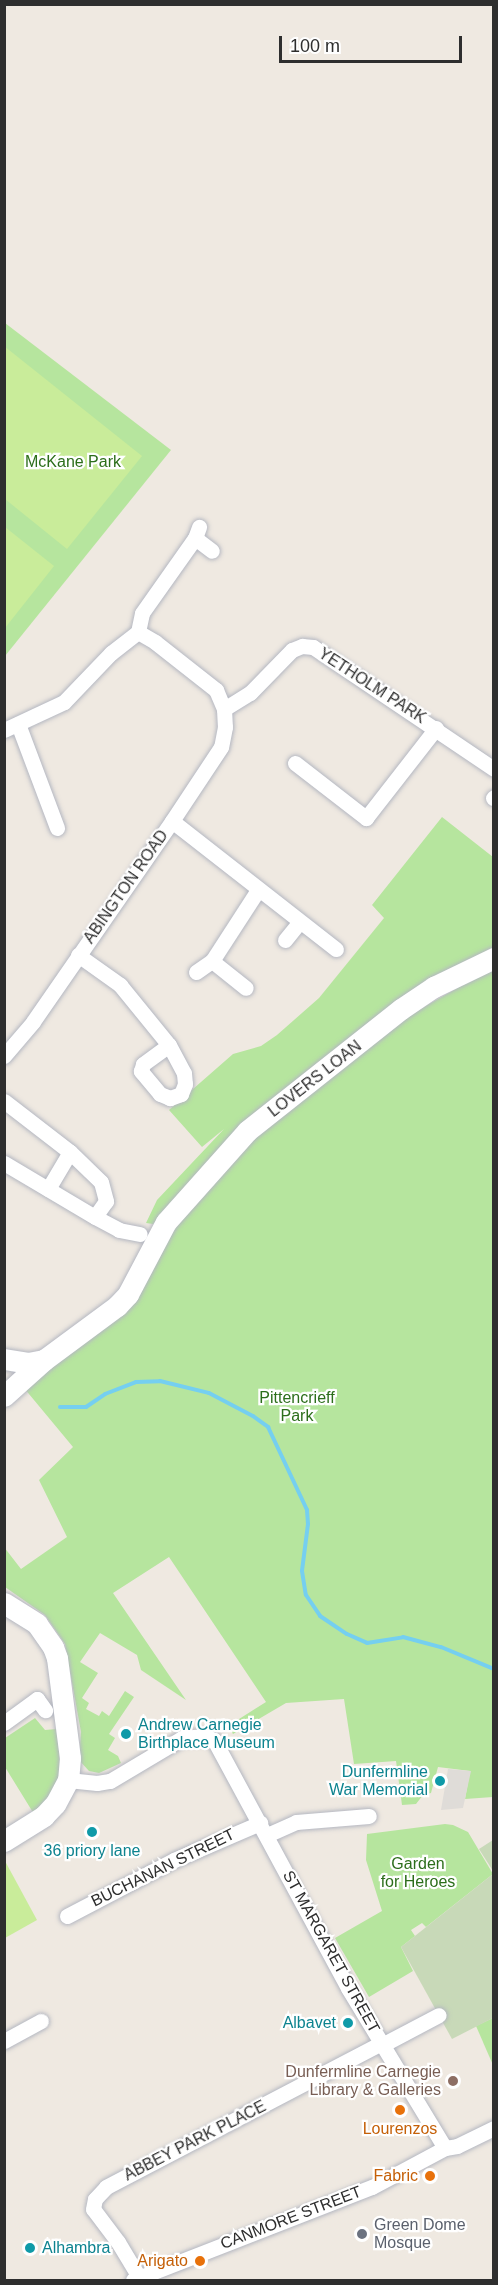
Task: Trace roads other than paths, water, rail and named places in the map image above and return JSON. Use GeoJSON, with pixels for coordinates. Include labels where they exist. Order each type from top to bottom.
{"type":"FeatureCollection","features":[{"type":"Feature","properties":{"kind":"street"},"geometry":{"type":"LineString","coordinates":[[57,828],[11,727],[64,702],[111,653],[138,632],[142,613],[197,533],[212,551]]}},
{"type":"Feature","properties":{"kind":"street"},"geometry":{"type":"LineString","coordinates":[[138,632],[155,642],[216,690],[224,709]]}},
{"type":"Feature","properties":{"kind":"street","name":"YETHOLM PARK"},"geometry":{"type":"LineString","coordinates":[[224,709],[250,693],[292,650],[302,646],[313,647],[494,769]]}},
{"type":"Feature","properties":{"kind":"street","name":"ABINGTON ROAD"},"geometry":{"type":"LineString","coordinates":[[4,1056],[33,1022],[221,747],[225,727],[224,709]]}},
{"type":"Feature","properties":{"kind":"street"},"geometry":{"type":"LineString","coordinates":[[295,763],[366,818],[436,728]]}},
{"type":"Feature","properties":{"kind":"street"},"geometry":{"type":"LineString","coordinates":[[172,821],[299,923],[336,949]]}},
{"type":"Feature","properties":{"kind":"street"},"geometry":{"type":"LineString","coordinates":[[196,972],[212,961],[258,890]]}},
{"type":"Feature","properties":{"kind":"street"},"geometry":{"type":"LineString","coordinates":[[285,940],[299,923]]}},
{"type":"Feature","properties":{"kind":"street"},"geometry":{"type":"LineString","coordinates":[[78,956],[120,985],[169,1045]]}},
{"type":"Feature","properties":{"kind":"street","name":"LOVERS LOAN"},"geometry":{"type":"LineString","coordinates":[[4,1396],[44,1360],[117,1306],[128,1294],[161,1230],[248,1131],[401,1010],[435,987],[494,958]]}},
{"type":"Feature","properties":{"kind":"street"},"geometry":{"type":"LineString","coordinates":[[212,961],[246,988]]}},
{"type":"Feature","properties":{"kind":"street"},"geometry":{"type":"LineString","coordinates":[[4,1101],[70,1152],[101,1182],[106,1201],[95,1217]]}},
{"type":"Feature","properties":{"kind":"street"},"geometry":{"type":"LineString","coordinates":[[48,1189],[70,1152]]}},
{"type":"Feature","properties":{"kind":"street"},"geometry":{"type":"LineString","coordinates":[[4,1163],[119,1230],[140,1234]]}},
{"type":"Feature","properties":{"kind":"street"},"geometry":{"type":"LineString","coordinates":[[4,1359],[28,1363],[44,1360]]}},
{"type":"Feature","properties":{"kind":"street"},"geometry":{"type":"LineString","coordinates":[[4,1603],[37,1624],[48,1636],[57,1658],[69,1758],[68,1780],[63,1793],[44,1816],[4,1840]]}},
{"type":"Feature","properties":{"kind":"street"},"geometry":{"type":"LineString","coordinates":[[4,1723],[37,1699],[45,1710]]}},
{"type":"Feature","properties":{"kind":"street","name":"ST MARGARET STREET"},"geometry":{"type":"LineString","coordinates":[[68,1780],[97,1783],[110,1781],[182,1738],[194,1735],[214,1740],[223,1752],[382,2044],[445,2148]]}},
{"type":"Feature","properties":{"kind":"street","name":"BUCHANAN STREET"},"geometry":{"type":"LineString","coordinates":[[67,1916],[174,1860],[263,1829],[296,1822],[364,1821]]}},
{"type":"Feature","properties":{"kind":"street","name":"ABBEY PARK PLACE"},"geometry":{"type":"LineString","coordinates":[[136,2279],[118,2242],[93,2209],[95,2199],[106,2187],[439,2015]]}},
{"type":"Feature","properties":{"kind":"street"},"geometry":{"type":"LineString","coordinates":[[4,2041],[41,2021]]}},
{"type":"Feature","properties":{"kind":"street","name":"CANMORE STREET"},"geometry":{"type":"LineString","coordinates":[[136,2279],[372,2187],[445,2148],[457,2146],[494,2128]]}},
{"type":"Feature","properties":{"kind":"waterway"},"geometry":{"type":"LineString","coordinates":[[60,1407],[86,1407],[105,1394],[136,1382],[160,1381],[209,1393],[253,1416],[268,1427],[307,1510],[308,1524],[302,1571],[306,1595],[320,1616],[347,1634],[367,1643],[403,1637],[441,1647],[494,1669]]}},
{"type":"Feature","properties":{"kind":"place","name":"Andrew Carnegie Birthplace Museum"},"geometry":{"type":"Point","coordinates":[126,1734]}},
{"type":"Feature","properties":{"kind":"place","name":"Dunfermline War Memorial"},"geometry":{"type":"Point","coordinates":[440,1781]}},
{"type":"Feature","properties":{"kind":"place","name":"36 priory lane"},"geometry":{"type":"Point","coordinates":[92,1832]}},
{"type":"Feature","properties":{"kind":"place","name":"Albavet"},"geometry":{"type":"Point","coordinates":[348,2023]}},
{"type":"Feature","properties":{"kind":"place","name":"Dunfermline Carnegie Library & Galleries"},"geometry":{"type":"Point","coordinates":[453,2081]}},
{"type":"Feature","properties":{"kind":"place","name":"Lourenzos"},"geometry":{"type":"Point","coordinates":[400,2110]}},
{"type":"Feature","properties":{"kind":"place","name":"Fabric"},"geometry":{"type":"Point","coordinates":[430,2176]}},
{"type":"Feature","properties":{"kind":"place","name":"Green Dome Mosque"},"geometry":{"type":"Point","coordinates":[362,2234]}},
{"type":"Feature","properties":{"kind":"place","name":"Alhambra"},"geometry":{"type":"Point","coordinates":[30,2248]}},
{"type":"Feature","properties":{"kind":"place","name":"Arigato"},"geometry":{"type":"Point","coordinates":[200,2261]}},
{"type":"Feature","properties":{"kind":"park label","name":"McKane Park"},"geometry":{"type":"Point","coordinates":[73,462]}},
{"type":"Feature","properties":{"kind":"park label","name":"Pittencrieff Park"},"geometry":{"type":"Point","coordinates":[297,1407]}},
{"type":"Feature","properties":{"kind":"park label","name":"Garden for Heroes"},"geometry":{"type":"Point","coordinates":[418,1873]}}]}
